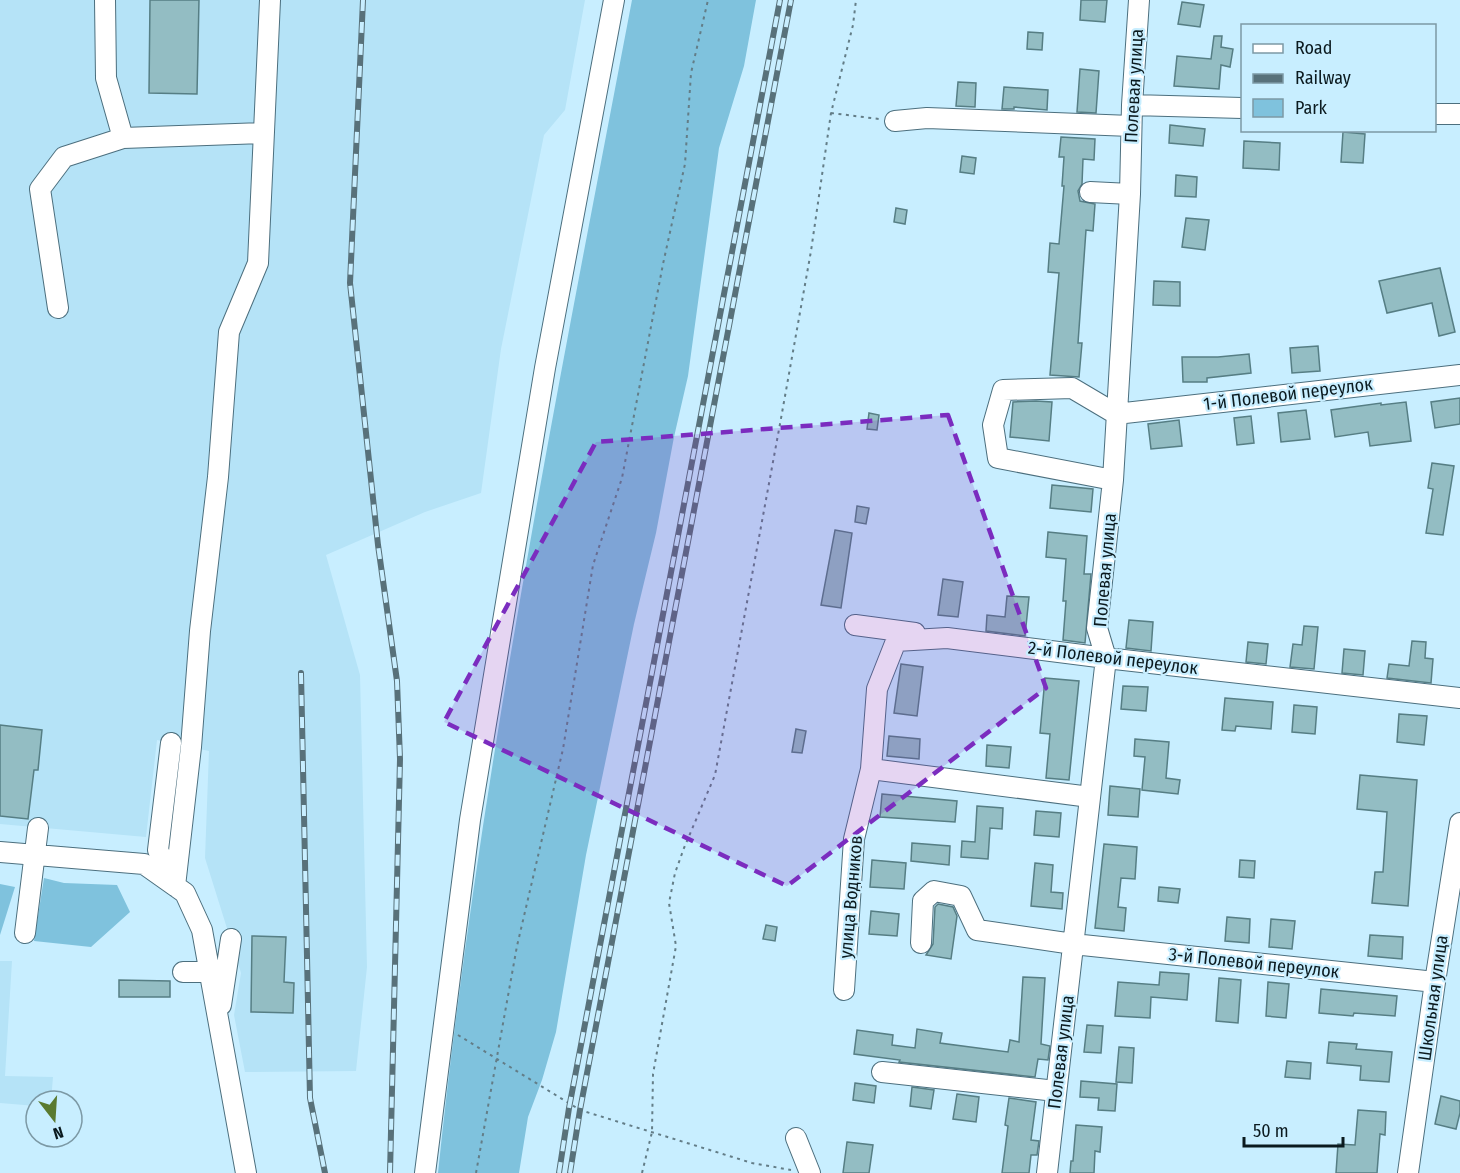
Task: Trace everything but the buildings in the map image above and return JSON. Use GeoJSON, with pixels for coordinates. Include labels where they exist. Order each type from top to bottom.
{"type":"FeatureCollection","features":[{"type":"Feature","properties":{"kind":"street"},"geometry":{"type":"LineString","coordinates":[[105,0],[106,78],[123,138]]}},
{"type":"Feature","properties":{"kind":"street"},"geometry":{"type":"LineString","coordinates":[[175,886],[218,477],[230,332],[258,263],[270,0]]}},
{"type":"Feature","properties":{"kind":"street"},"geometry":{"type":"LineString","coordinates":[[425,1173],[470,820],[545,368],[614,0]]}},
{"type":"Feature","properties":{"kind":"street","name":"Полевая улица"},"geometry":{"type":"LineString","coordinates":[[1047,1173],[1106,658],[1097,628],[1113,480],[1139,0]]}},
{"type":"Feature","properties":{"kind":"street"},"geometry":{"type":"LineString","coordinates":[[1132,105],[1241,108]]}},
{"type":"Feature","properties":{"kind":"street"},"geometry":{"type":"LineString","coordinates":[[1436,114],[1460,114]]}},
{"type":"Feature","properties":{"kind":"street"},"geometry":{"type":"LineString","coordinates":[[895,121],[927,118],[1131,126]]}},
{"type":"Feature","properties":{"kind":"street"},"geometry":{"type":"LineString","coordinates":[[58,308],[40,189],[64,158],[123,138],[264,133]]}},
{"type":"Feature","properties":{"kind":"street"},"geometry":{"type":"LineString","coordinates":[[1090,192],[1130,194]]}},
{"type":"Feature","properties":{"kind":"street","name":"1-й Полевой переулок"},"geometry":{"type":"LineString","coordinates":[[1116,414],[1460,375]]}},
{"type":"Feature","properties":{"kind":"street"},"geometry":{"type":"LineString","coordinates":[[1113,480],[998,458],[993,425],[1003,390],[1072,388],[1116,414]]}},
{"type":"Feature","properties":{"kind":"street"},"geometry":{"type":"LineString","coordinates":[[855,625],[947,638]]}},
{"type":"Feature","properties":{"kind":"street","name":"2-й Полевой переулок"},"geometry":{"type":"LineString","coordinates":[[871,769],[877,689],[896,641],[947,638],[1460,698]]}},
{"type":"Feature","properties":{"kind":"street"},"geometry":{"type":"LineString","coordinates":[[171,743],[158,850],[175,886]]}},
{"type":"Feature","properties":{"kind":"street"},"geometry":{"type":"LineString","coordinates":[[871,769],[1090,797]]}},
{"type":"Feature","properties":{"kind":"street","name":"улица Водников"},"geometry":{"type":"LineString","coordinates":[[844,990],[854,839],[871,769]]}},
{"type":"Feature","properties":{"kind":"street","name":"Школьная улица"},"geometry":{"type":"LineString","coordinates":[[1408,1173],[1460,823]]}},
{"type":"Feature","properties":{"kind":"street"},"geometry":{"type":"LineString","coordinates":[[25,933],[38,828]]}},
{"type":"Feature","properties":{"kind":"street"},"geometry":{"type":"LineString","coordinates":[[0,852],[144,864],[185,893],[202,930],[246,1173]]}},
{"type":"Feature","properties":{"kind":"street","name":"3-й Полевой переулок"},"geometry":{"type":"LineString","coordinates":[[921,943],[923,901],[934,891],[961,896],[977,930],[1073,944],[1435,982]]}},
{"type":"Feature","properties":{"kind":"street"},"geometry":{"type":"LineString","coordinates":[[218,1020],[231,939]]}},
{"type":"Feature","properties":{"kind":"street"},"geometry":{"type":"LineString","coordinates":[[183,972],[209,972]]}},
{"type":"Feature","properties":{"kind":"street"},"geometry":{"type":"LineString","coordinates":[[882,1072],[1056,1091]]}},
{"type":"Feature","properties":{"kind":"street"},"geometry":{"type":"LineString","coordinates":[[796,1138],[804,1172]]}},
{"type":"Feature","properties":{"kind":"path"},"geometry":{"type":"LineString","coordinates":[[476,1173],[517,946],[563,749],[593,565],[622,478],[663,264],[685,164],[691,73],[708,0]]}},
{"type":"Feature","properties":{"kind":"path"},"geometry":{"type":"LineString","coordinates":[[642,1173],[652,1132],[653,1074],[676,946],[669,903],[675,873],[715,775],[796,332],[831,113],[854,25],[856,0]]}},
{"type":"Feature","properties":{"kind":"path"},"geometry":{"type":"LineString","coordinates":[[831,113],[895,121]]}},
{"type":"Feature","properties":{"kind":"path"},"geometry":{"type":"LineString","coordinates":[[442,1035],[458,1035],[580,1110],[752,1162],[804,1172]]}},
{"type":"Feature","properties":{"kind":"highlighted area"},"geometry":{"type":"Polygon","coordinates":[[[948,415],[1046,688],[787,886],[444,722],[596,442],[948,415]]]}},
{"type":"Feature","properties":{"kind":"shaded area"},"geometry":{"type":"Polygon","coordinates":[[[0,0],[585,0],[565,110],[544,135],[501,349],[481,493],[425,512],[326,555],[360,675],[367,967],[356,1071],[245,1072],[234,1015],[241,973],[205,858],[209,751],[157,740],[146,837],[0,824],[0,0]]]}},
{"type":"Feature","properties":{"kind":"shaded area"},"geometry":{"type":"Polygon","coordinates":[[[0,961],[12,961],[5,1076],[53,1077],[52,1089],[24,1089],[24,1105],[0,1103],[0,961]]]}},
{"type":"Feature","properties":{"kind":"green space"},"geometry":{"type":"Polygon","coordinates":[[[632,0],[756,0],[744,66],[719,148],[688,376],[586,855],[556,1032],[528,1117],[519,1173],[438,1173],[455,1025],[498,731],[549,438],[632,0]]]}},
{"type":"Feature","properties":{"kind":"green space"},"geometry":{"type":"Polygon","coordinates":[[[44,878],[64,883],[117,885],[130,912],[91,947],[34,941],[44,878]]]}},
{"type":"Feature","properties":{"kind":"green space"},"geometry":{"type":"Polygon","coordinates":[[[0,884],[15,887],[0,935],[0,884]]]}},
{"type":"Feature","properties":{"kind":"railway"},"geometry":{"type":"LineString","coordinates":[[363,0],[350,283],[378,545],[397,681],[400,759],[390,1173]]}},
{"type":"Feature","properties":{"kind":"railway"},"geometry":{"type":"LineString","coordinates":[[559,1173],[569,1108],[780,0]]}},
{"type":"Feature","properties":{"kind":"railway"},"geometry":{"type":"LineString","coordinates":[[570,1173],[580,1110],[791,0]]}},
{"type":"Feature","properties":{"kind":"railway"},"geometry":{"type":"LineString","coordinates":[[301,673],[310,1098],[325,1173]]}}]}
